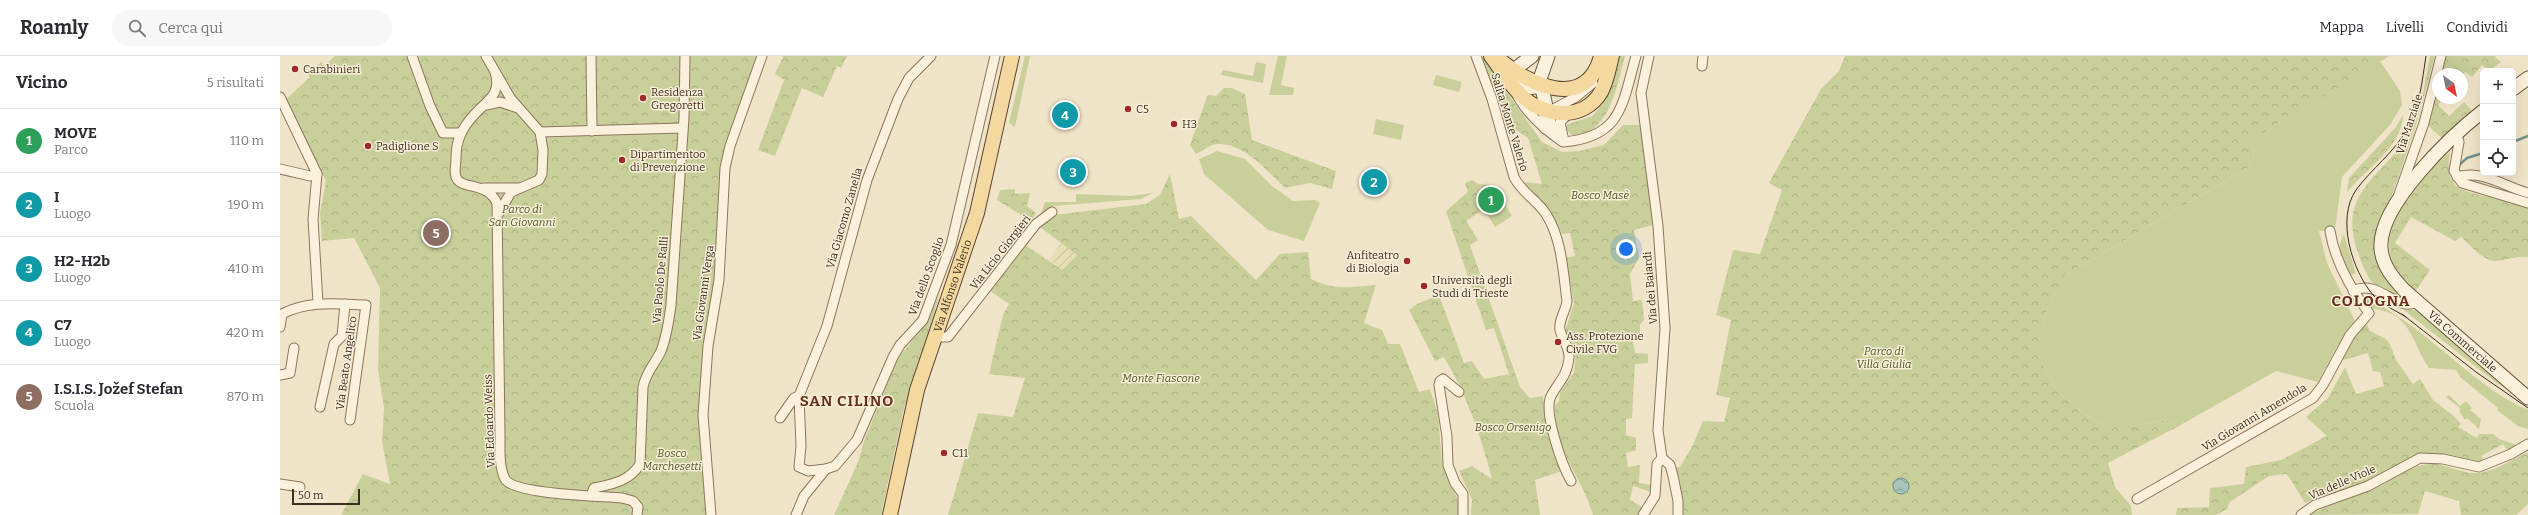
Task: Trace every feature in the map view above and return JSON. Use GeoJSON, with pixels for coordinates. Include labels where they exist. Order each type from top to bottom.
{"type":"FeatureCollection","features":[{"type":"Feature","properties":{"kind":"main road","name":"Via Alfonso Valerio"},"geometry":{"type":"LineString","coordinates":[[893,514],[913,404],[977,213],[1012,56]]}},
{"type":"Feature","properties":{"kind":"main road"},"geometry":{"type":"LineString","coordinates":[[1491,56],[1509,73],[1542,86],[1560,90],[1582,84],[1591,76],[1602,56]]}},
{"type":"Feature","properties":{"kind":"main road"},"geometry":{"type":"LineString","coordinates":[[1496,56],[1509,73],[1522,96],[1547,111],[1558,113],[1572,112],[1590,105],[1597,98],[1602,90],[1612,56]]}},
{"type":"Feature","properties":{"kind":"main road"},"geometry":{"type":"LineString","coordinates":[[1509,73],[1532,56]]}},
{"type":"Feature","properties":{"kind":"main road"},"geometry":{"type":"LineString","coordinates":[[1547,111],[1540,74],[1548,56]]}},
{"type":"Feature","properties":{"kind":"main road"},"geometry":{"type":"LineString","coordinates":[[2516,87],[2528,78]]}},
{"type":"Feature","properties":{"kind":"main road","name":"Via Commerciale"},"geometry":{"type":"LineString","coordinates":[[2480,114],[2423,169],[2397,200],[2383,232],[2381,247],[2382,256],[2396,281],[2417,302],[2528,398]]}},
{"type":"Feature","properties":{"kind":"street"},"geometry":{"type":"LineString","coordinates":[[412,56],[428,100],[443,133],[460,133]]}},
{"type":"Feature","properties":{"kind":"street"},"geometry":{"type":"LineString","coordinates":[[486,56],[511,99],[540,132],[543,150],[542,174],[539,180],[511,192],[498,214]]}},
{"type":"Feature","properties":{"kind":"street"},"geometry":{"type":"LineString","coordinates":[[591,56],[592,131]]}},
{"type":"Feature","properties":{"kind":"street","name":"Via Paolo De Ralli"},"geometry":{"type":"LineString","coordinates":[[591,495],[594,488],[624,480],[634,473],[640,464],[643,387],[645,377],[661,351],[668,330],[671,304],[685,56]]}},
{"type":"Feature","properties":{"kind":"street","name":"Via Giovanni Verga"},"geometry":{"type":"LineString","coordinates":[[711,515],[703,415],[708,346],[719,280],[725,168],[730,146],[762,56]]}},
{"type":"Feature","properties":{"kind":"street","name":"Via Giacomo Zanella"},"geometry":{"type":"LineString","coordinates":[[826,469],[808,471],[799,467],[801,446],[799,396],[827,326],[864,186],[887,125],[909,78],[931,56]]}},
{"type":"Feature","properties":{"kind":"street","name":"Via dello Scoglio"},"geometry":{"type":"LineString","coordinates":[[796,515],[804,496],[826,469],[835,466],[857,440],[893,357],[900,345],[923,320],[951,245],[961,208],[995,56]]}},
{"type":"Feature","properties":{"kind":"street","name":"Salita Monte Valerio"},"geometry":{"type":"LineString","coordinates":[[1476,56],[1492,99],[1514,177],[1520,187],[1546,214],[1558,244],[1567,301],[1566,309],[1560,323],[1560,330],[1570,357],[1566,376],[1549,403],[1552,434],[1571,480]]}},
{"type":"Feature","properties":{"kind":"street"},"geometry":{"type":"LineString","coordinates":[[1546,132],[1542,119],[1547,111],[1587,89],[1599,74],[1602,56]]}},
{"type":"Feature","properties":{"kind":"street"},"geometry":{"type":"LineString","coordinates":[[1509,73],[1525,107],[1546,132],[1563,142],[1576,141],[1591,138],[1610,125],[1622,104],[1636,56]]}},
{"type":"Feature","properties":{"kind":"street","name":"Via dei Baiardi"},"geometry":{"type":"LineString","coordinates":[[1649,56],[1641,93],[1658,226],[1659,272],[1664,311],[1665,345],[1658,430],[1662,458],[1670,465],[1673,476],[1678,515]]}},
{"type":"Feature","properties":{"kind":"street","name":"Via Marziale"},"geometry":{"type":"LineString","coordinates":[[2397,200],[2424,122],[2442,56]]}},
{"type":"Feature","properties":{"kind":"street"},"geometry":{"type":"LineString","coordinates":[[495,72],[497,80],[495,95],[486,105],[475,113],[460,133],[456,144],[456,177],[461,184],[482,188],[522,188]]}},
{"type":"Feature","properties":{"kind":"street"},"geometry":{"type":"LineString","coordinates":[[280,97],[317,174],[313,219],[318,303]]}},
{"type":"Feature","properties":{"kind":"street"},"geometry":{"type":"LineString","coordinates":[[486,105],[500,102],[521,109]]}},
{"type":"Feature","properties":{"kind":"street"},"geometry":{"type":"LineString","coordinates":[[1547,111],[1552,127],[1563,137],[1576,141]]}},
{"type":"Feature","properties":{"kind":"street"},"geometry":{"type":"LineString","coordinates":[[1563,137],[1560,122],[1572,112]]}},
{"type":"Feature","properties":{"kind":"street"},"geometry":{"type":"LineString","coordinates":[[540,132],[682,128]]}},
{"type":"Feature","properties":{"kind":"street"},"geometry":{"type":"LineString","coordinates":[[2457,135],[2459,142],[2454,171],[2462,182],[2482,190],[2528,203]]}},
{"type":"Feature","properties":{"kind":"street"},"geometry":{"type":"LineString","coordinates":[[280,169],[310,176],[317,174]]}},
{"type":"Feature","properties":{"kind":"street"},"geometry":{"type":"LineString","coordinates":[[2457,177],[2465,174],[2492,178],[2511,188],[2528,193]]}},
{"type":"Feature","properties":{"kind":"street"},"geometry":{"type":"LineString","coordinates":[[482,188],[493,194],[498,214]]}},
{"type":"Feature","properties":{"kind":"street"},"geometry":{"type":"LineString","coordinates":[[961,208],[977,213]]}},
{"type":"Feature","properties":{"kind":"street","name":"Via Licio Giorgieri"},"geometry":{"type":"LineString","coordinates":[[935,337],[948,338],[1036,224],[1052,212]]}},
{"type":"Feature","properties":{"kind":"street","name":"Via Edoardo Weiss"},"geometry":{"type":"LineString","coordinates":[[498,214],[500,437],[501,463],[505,479],[511,485],[520,488],[622,498],[633,501],[638,507],[637,515]]}},
{"type":"Feature","properties":{"kind":"street","name":"Via Giovanni Amendola"},"geometry":{"type":"LineString","coordinates":[[2137,499],[2313,398],[2323,385],[2350,335],[2369,313],[2353,291],[2337,261],[2330,231]]}},
{"type":"Feature","properties":{"kind":"street"},"geometry":{"type":"LineString","coordinates":[[951,245],[966,249]]}},
{"type":"Feature","properties":{"kind":"street"},"geometry":{"type":"LineString","coordinates":[[2353,291],[2360,287],[2368,288],[2406,305],[2417,302]]}},
{"type":"Feature","properties":{"kind":"street","name":"Via Beato Angelico"},"geometry":{"type":"LineString","coordinates":[[280,327],[282,314],[293,308],[318,303],[366,305],[350,420]]}},
{"type":"Feature","properties":{"kind":"street","name":"Via Beato Angelico"},"geometry":{"type":"LineString","coordinates":[[320,407],[334,344],[342,336],[345,304]]}},
{"type":"Feature","properties":{"kind":"street"},"geometry":{"type":"LineString","coordinates":[[280,375],[290,373],[294,348]]}},
{"type":"Feature","properties":{"kind":"street"},"geometry":{"type":"LineString","coordinates":[[1459,392],[1443,379],[1440,381],[1439,385],[1447,437],[1446,455],[1451,474],[1463,494],[1463,515]]}},
{"type":"Feature","properties":{"kind":"street","name":"Via Giacomo Zanella"},"geometry":{"type":"LineString","coordinates":[[780,418],[794,398],[799,396]]}},
{"type":"Feature","properties":{"kind":"street","name":"Via delle Viole"},"geometry":{"type":"LineString","coordinates":[[2301,515],[2315,505],[2368,486],[2420,458],[2443,459],[2479,467],[2511,454],[2528,444]]}},
{"type":"Feature","properties":{"kind":"street"},"geometry":{"type":"LineString","coordinates":[[1643,515],[1655,496],[1657,464],[1662,458]]}},
{"type":"Feature","properties":{"kind":"street"},"geometry":{"type":"LineString","coordinates":[[280,484],[300,487]]}},
{"type":"Feature","properties":{"kind":"shaded area"},"geometry":{"type":"Polygon","coordinates":[[[1061,244],[1078,254],[1062,271],[1049,260],[1061,244]]]}},
{"type":"Feature","properties":{"kind":"green space","name":"Parco di San Giovanni"},"geometry":{"type":"Polygon","coordinates":[[[335,56],[756,56],[725,153],[715,281],[699,416],[707,515],[341,515],[363,474],[390,484],[382,442],[384,408],[378,369],[380,288],[354,238],[322,241],[320,213],[326,181],[285,100],[310,77],[308,75],[321,62],[324,66],[335,56]]]}},
{"type":"Feature","properties":{"kind":"green space"},"geometry":{"type":"Polygon","coordinates":[[[782,56],[847,56],[841,68],[837,66],[823,97],[802,88],[775,156],[758,150],[784,80],[775,74],[783,57],[782,56]]]}},
{"type":"Feature","properties":{"kind":"green space"},"geometry":{"type":"Polygon","coordinates":[[[1025,56],[1030,56],[1015,127],[1009,123],[1025,56]]]}},
{"type":"Feature","properties":{"kind":"green space"},"geometry":{"type":"Polygon","coordinates":[[[1278,56],[1287,56],[1281,85],[1294,88],[1293,95],[1269,95],[1278,56]]]}},
{"type":"Feature","properties":{"kind":"green space","name":"Bosco Masè"},"geometry":{"type":"Polygon","coordinates":[[[1482,56],[1542,142],[1562,152],[1579,151],[1604,145],[1623,125],[1640,125],[1653,225],[1634,230],[1639,258],[1630,274],[1633,301],[1642,300],[1644,320],[1640,324],[1640,340],[1633,341],[1635,353],[1648,354],[1648,363],[1635,364],[1632,418],[1626,419],[1626,435],[1636,438],[1636,450],[1626,453],[1628,467],[1640,465],[1639,483],[1652,485],[1651,492],[1633,486],[1630,500],[1644,508],[1639,515],[1593,515],[1582,487],[1563,450],[1556,422],[1555,406],[1559,401],[1560,392],[1574,373],[1576,351],[1565,331],[1574,303],[1565,258],[1575,256],[1570,233],[1562,234],[1550,211],[1523,182],[1542,184],[1528,138],[1503,121],[1482,56]]]}},
{"type":"Feature","properties":{"kind":"green space"},"geometry":{"type":"Polygon","coordinates":[[[1619,56],[1625,56],[1610,107],[1595,127],[1584,133],[1571,135],[1565,128],[1566,125],[1592,116],[1603,104],[1619,56]]]}},
{"type":"Feature","properties":{"kind":"green space","name":"Parco di Villa Giulia"},"geometry":{"type":"Polygon","coordinates":[[[1845,56],[2389,56],[2252,140],[2254,155],[2249,167],[2064,276],[2047,309],[2041,336],[2041,361],[2058,392],[2085,414],[2104,426],[2129,426],[2166,420],[2177,427],[2108,463],[2115,487],[2131,506],[2132,515],[1682,515],[1673,468],[1680,467],[1693,445],[1703,421],[1724,422],[1730,398],[1716,395],[1731,320],[1716,315],[1733,250],[1760,254],[1782,190],[1769,183],[1821,89],[1839,71],[1845,56]]]}},
{"type":"Feature","properties":{"kind":"green space"},"geometry":{"type":"Polygon","coordinates":[[[2430,56],[2435,56],[2415,128],[2376,242],[2380,266],[2387,279],[2403,297],[2377,287],[2367,275],[2357,250],[2353,229],[2353,212],[2359,197],[2367,184],[2401,146],[2411,130],[2421,103],[2430,56]]]}},
{"type":"Feature","properties":{"kind":"green space"},"geometry":{"type":"Polygon","coordinates":[[[2444,56],[2496,56],[2495,57],[2501,62],[2493,68],[2486,68],[2482,65],[2472,77],[2468,74],[2468,68],[2442,68],[2444,56]]]}},
{"type":"Feature","properties":{"kind":"green space"},"geometry":{"type":"Polygon","coordinates":[[[2380,61],[2400,91],[2402,105],[2390,125],[2342,177],[2335,230],[2319,231],[2327,263],[2355,321],[2337,347],[2318,382],[2276,371],[2177,427],[2166,420],[2129,426],[2104,426],[2085,414],[2058,392],[2041,361],[2041,336],[2047,309],[2064,276],[2249,167],[2254,155],[2252,140],[2380,61]]]}},
{"type":"Feature","properties":{"kind":"green space"},"geometry":{"type":"Polygon","coordinates":[[[1256,62],[1266,64],[1263,83],[1221,75],[1223,70],[1253,76],[1256,62]]]}},
{"type":"Feature","properties":{"kind":"green space"},"geometry":{"type":"Polygon","coordinates":[[[1436,75],[1462,82],[1459,92],[1433,85],[1436,75]]]}},
{"type":"Feature","properties":{"kind":"green space"},"geometry":{"type":"Polygon","coordinates":[[[1224,88],[1231,88],[1245,94],[1252,140],[1336,171],[1332,189],[1310,183],[1285,188],[1254,159],[1236,148],[1226,145],[1216,144],[1196,154],[1190,145],[1207,97],[1209,95],[1216,96],[1224,88]]]}},
{"type":"Feature","properties":{"kind":"green space"},"geometry":{"type":"Polygon","coordinates":[[[2432,104],[2439,104],[2449,116],[2462,104],[2466,104],[2473,112],[2444,140],[2426,124],[2432,104]]]}},
{"type":"Feature","properties":{"kind":"green space"},"geometry":{"type":"Polygon","coordinates":[[[2403,115],[2401,127],[2390,147],[2347,192],[2349,178],[2396,127],[2403,115]]]}},
{"type":"Feature","properties":{"kind":"green space"},"geometry":{"type":"Polygon","coordinates":[[[1376,119],[1404,125],[1401,140],[1373,134],[1376,119]]]}},
{"type":"Feature","properties":{"kind":"green space"},"geometry":{"type":"Polygon","coordinates":[[[1217,151],[1245,159],[1272,186],[1293,201],[1315,200],[1320,203],[1304,241],[1268,230],[1204,174],[1199,159],[1217,151]]]}},
{"type":"Feature","properties":{"kind":"green space"},"geometry":{"type":"Polygon","coordinates":[[[2450,152],[2449,173],[2456,185],[2469,192],[2528,207],[2528,257],[2498,261],[2489,260],[2480,255],[2461,237],[2455,241],[2411,217],[2395,243],[2430,270],[2415,292],[2398,271],[2391,257],[2389,243],[2392,228],[2398,213],[2417,185],[2450,152]]]}},
{"type":"Feature","properties":{"kind":"green space","name":"Monte Fiascone"},"geometry":{"type":"Polygon","coordinates":[[[1170,174],[1179,219],[1191,216],[1256,280],[1280,254],[1308,252],[1311,279],[1336,287],[1376,285],[1364,323],[1382,330],[1388,344],[1400,344],[1419,392],[1430,389],[1438,414],[1442,463],[1459,503],[1458,515],[948,515],[978,413],[1013,417],[1025,378],[989,374],[1003,315],[1009,304],[989,290],[1024,244],[1062,270],[1077,255],[1040,227],[1053,215],[1146,204],[1160,195],[1170,174]]]}},
{"type":"Feature","properties":{"kind":"green space","name":"Bosco Orsenigo"},"geometry":{"type":"Polygon","coordinates":[[[1472,180],[1478,184],[1493,185],[1512,216],[1495,227],[1484,209],[1466,221],[1478,240],[1470,245],[1520,387],[1530,398],[1543,396],[1548,436],[1562,471],[1535,480],[1540,515],[1471,515],[1472,499],[1459,471],[1472,466],[1492,479],[1483,448],[1460,386],[1452,371],[1444,357],[1435,361],[1409,310],[1417,304],[1439,295],[1464,363],[1472,361],[1484,379],[1509,374],[1494,328],[1486,330],[1446,211],[1468,192],[1465,183],[1472,180]]]}},
{"type":"Feature","properties":{"kind":"green space"},"geometry":{"type":"Polygon","coordinates":[[[1015,189],[1015,194],[1030,193],[1027,206],[1036,213],[1031,221],[997,200],[1000,190],[1015,189]]]}},
{"type":"Feature","properties":{"kind":"green space"},"geometry":{"type":"Polygon","coordinates":[[[1153,193],[1141,199],[1054,206],[1041,214],[1045,202],[1076,202],[1076,194],[1131,196],[1153,193]]]}},
{"type":"Feature","properties":{"kind":"green space"},"geometry":{"type":"Polygon","coordinates":[[[2344,234],[2356,274],[2348,275],[2341,259],[2339,250],[2344,234]]]}},
{"type":"Feature","properties":{"kind":"green space"},"geometry":{"type":"Polygon","coordinates":[[[2368,292],[2382,306],[2424,335],[2481,382],[2512,402],[2528,410],[2528,429],[2518,426],[2497,410],[2498,408],[2460,377],[2456,370],[2429,368],[2409,330],[2403,322],[2385,311],[2372,309],[2365,299],[2368,292]]]}},
{"type":"Feature","properties":{"kind":"green space"},"geometry":{"type":"Polygon","coordinates":[[[939,295],[931,327],[904,408],[881,515],[834,515],[858,462],[864,441],[898,358],[926,324],[939,295]]]}},
{"type":"Feature","properties":{"kind":"green space"},"geometry":{"type":"Polygon","coordinates":[[[2400,307],[2417,311],[2522,400],[2494,381],[2400,307]]]}},
{"type":"Feature","properties":{"kind":"green space"},"geometry":{"type":"Polygon","coordinates":[[[2366,322],[2370,331],[2386,339],[2390,344],[2396,360],[2413,384],[2420,379],[2433,400],[2455,417],[2461,424],[2458,427],[2477,438],[2479,434],[2493,434],[2499,439],[2517,445],[2521,441],[2525,443],[2509,453],[2503,444],[2481,456],[2486,464],[2431,455],[2344,492],[2331,493],[2305,503],[2287,474],[2269,476],[2230,502],[2227,509],[2216,515],[2176,515],[2177,508],[2209,507],[2210,488],[2244,484],[2246,467],[2281,460],[2327,436],[2306,417],[2328,398],[2345,367],[2356,394],[2384,386],[2380,372],[2373,371],[2368,353],[2343,360],[2341,359],[2361,326],[2366,322]]]}},
{"type":"Feature","properties":{"kind":"green space"},"geometry":{"type":"Polygon","coordinates":[[[2449,395],[2460,406],[2466,401],[2472,408],[2470,410],[2481,419],[2479,429],[2467,418],[2465,420],[2459,411],[2461,409],[2446,397],[2449,395]]]}},
{"type":"Feature","properties":{"kind":"green space"},"geometry":{"type":"Polygon","coordinates":[[[2528,452],[2528,504],[2516,515],[2461,515],[2459,501],[2425,491],[2418,514],[2309,515],[2335,503],[2380,486],[2420,465],[2433,464],[2446,466],[2464,472],[2477,473],[2497,468],[2528,452]]]}},
{"type":"Feature","properties":{"kind":"water"},"geometry":{"type":"Polygon","coordinates":[[[1898,478],[1904,478],[1909,483],[1907,492],[1904,494],[1898,494],[1893,489],[1893,483],[1898,478]]]}},
{"type":"Feature","properties":{"kind":"waterway"},"geometry":{"type":"LineString","coordinates":[[2516,141],[2528,136]]}},
{"type":"Feature","properties":{"kind":"waterway"},"geometry":{"type":"LineString","coordinates":[[2458,166],[2467,158],[2480,154]]}},
{"type":"Feature","properties":{"kind":"tram line"},"geometry":{"type":"LineString","coordinates":[[2406,317],[2380,302],[2365,284],[2353,258],[2349,244],[2347,215],[2350,202],[2356,190],[2396,146],[2411,121],[2418,103],[2426,56]]}},
{"type":"Feature","properties":{"kind":"tram line"},"geometry":{"type":"LineString","coordinates":[[2402,314],[2476,372],[2528,408]]}},
{"type":"Feature","properties":{"kind":"place","name":"Carabinieri"},"geometry":{"type":"Point","coordinates":[295,69]}},
{"type":"Feature","properties":{"kind":"place","name":"Residenza Gregoretti"},"geometry":{"type":"Point","coordinates":[643,98]}},
{"type":"Feature","properties":{"kind":"place","name":"C5"},"geometry":{"type":"Point","coordinates":[1128,109]}},
{"type":"Feature","properties":{"kind":"place","name":"C7"},"geometry":{"type":"Point","coordinates":[1065,115]}},
{"type":"Feature","properties":{"kind":"place","name":"H3"},"geometry":{"type":"Point","coordinates":[1174,124]}},
{"type":"Feature","properties":{"kind":"place","name":"Padiglione S"},"geometry":{"type":"Point","coordinates":[368,146]}},
{"type":"Feature","properties":{"kind":"place","name":"Dipartimentoo di Prevenzione"},"geometry":{"type":"Point","coordinates":[622,160]}},
{"type":"Feature","properties":{"kind":"place","name":"H2-H2b"},"geometry":{"type":"Point","coordinates":[1073,172]}},
{"type":"Feature","properties":{"kind":"place","name":"I"},"geometry":{"type":"Point","coordinates":[1374,182]}},
{"type":"Feature","properties":{"kind":"place","name":"MOVE"},"geometry":{"type":"Point","coordinates":[1491,200]}},
{"type":"Feature","properties":{"kind":"place","name":"I.S.I.S. Jožef Stefan"},"geometry":{"type":"Point","coordinates":[436,233]}},
{"type":"Feature","properties":{"kind":"place","name":"Anfiteatro di Biologia"},"geometry":{"type":"Point","coordinates":[1407,261]}},
{"type":"Feature","properties":{"kind":"place","name":"Università degli Studi di Trieste"},"geometry":{"type":"Point","coordinates":[1424,286]}},
{"type":"Feature","properties":{"kind":"place","name":"Ass. Protezione Civile FVG"},"geometry":{"type":"Point","coordinates":[1558,342]}},
{"type":"Feature","properties":{"kind":"place","name":"C11"},"geometry":{"type":"Point","coordinates":[944,453]}},
{"type":"Feature","properties":{"kind":"district","name":"COLOGNA"},"geometry":{"type":"Point","coordinates":[2371,301]}},
{"type":"Feature","properties":{"kind":"district","name":"SAN CILINO"},"geometry":{"type":"Point","coordinates":[847,401]}},
{"type":"Feature","properties":{"kind":"park label","name":"Bosco Marchesetti"},"geometry":{"type":"Point","coordinates":[672,459]}}]}
